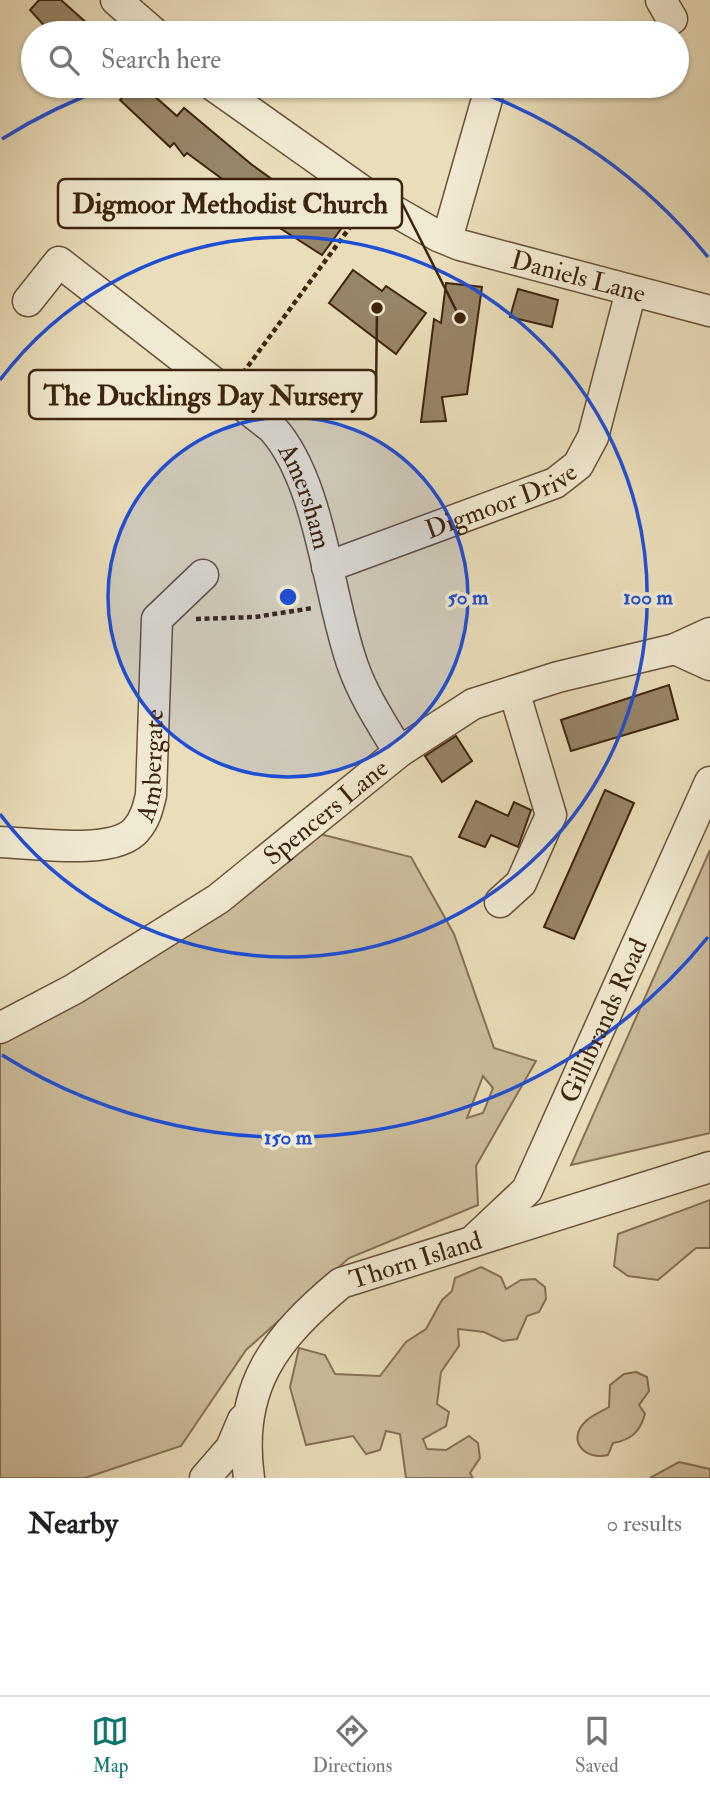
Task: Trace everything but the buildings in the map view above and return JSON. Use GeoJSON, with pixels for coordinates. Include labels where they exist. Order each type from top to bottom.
{"type":"FeatureCollection","features":[{"type":"Feature","properties":{"kind":"street"},"geometry":{"type":"LineString","coordinates":[[116,0],[140,21]]}},
{"type":"Feature","properties":{"kind":"street","name":"Daniels Lane"},"geometry":{"type":"LineString","coordinates":[[231,98],[372,198],[447,239],[710,311]]}},
{"type":"Feature","properties":{"kind":"street"},"geometry":{"type":"LineString","coordinates":[[447,239],[487,99]]}},
{"type":"Feature","properties":{"kind":"street","name":"Amersham"},"geometry":{"type":"LineString","coordinates":[[28,301],[59,262],[272,428],[293,455],[353,665],[366,696],[399,752]]}},
{"type":"Feature","properties":{"kind":"street","name":"Digmoor Drive"},"geometry":{"type":"LineString","coordinates":[[327,567],[555,483],[578,465],[593,438],[631,291]]}},
{"type":"Feature","properties":{"kind":"street"},"geometry":{"type":"LineString","coordinates":[[157,619],[203,575]]}},
{"type":"Feature","properties":{"kind":"street","name":"Ambergate"},"geometry":{"type":"LineString","coordinates":[[0,842],[102,846],[120,842],[136,831],[146,815],[151,796],[157,619]]}},
{"type":"Feature","properties":{"kind":"street","name":"Spencers Lane"},"geometry":{"type":"LineString","coordinates":[[0,1028],[74,989],[218,899],[399,752],[473,704],[558,677],[675,649],[710,633]]}},
{"type":"Feature","properties":{"kind":"street"},"geometry":{"type":"LineString","coordinates":[[675,649],[710,666]]}},
{"type":"Feature","properties":{"kind":"street"},"geometry":{"type":"LineString","coordinates":[[500,902],[520,883],[551,815],[514,691]]}},
{"type":"Feature","properties":{"kind":"street","name":"Gillibrands Road"},"geometry":{"type":"LineString","coordinates":[[471,1243],[527,1190],[710,782]]}},
{"type":"Feature","properties":{"kind":"street","name":"Thorn Island"},"geometry":{"type":"LineString","coordinates":[[249,1478],[245,1450],[250,1404],[271,1353],[303,1314],[341,1283],[710,1167]]}},
{"type":"Feature","properties":{"kind":"street"},"geometry":{"type":"LineString","coordinates":[[205,1478],[231,1448],[250,1404]]}},
{"type":"Feature","properties":{"kind":"path"},"geometry":{"type":"LineString","coordinates":[[228,393],[372,198]]}},
{"type":"Feature","properties":{"kind":"path"},"geometry":{"type":"LineString","coordinates":[[157,619],[255,617],[337,605]]}},
{"type":"Feature","properties":{"kind":"shaded area"},"geometry":{"type":"Polygon","coordinates":[[[312,832],[411,857],[454,934],[494,1048],[536,1061],[476,1166],[478,1205],[349,1258],[246,1350],[181,1446],[85,1478],[0,1478],[0,1041],[151,959],[312,832]],[[483,1076],[467,1118],[483,1113],[493,1088],[483,1076]]]}},
{"type":"Feature","properties":{"kind":"shaded area"},"geometry":{"type":"Polygon","coordinates":[[[710,850],[710,1133],[571,1165],[710,850]]]}},
{"type":"Feature","properties":{"kind":"shaded area"},"geometry":{"type":"Polygon","coordinates":[[[710,1200],[710,1248],[696,1248],[658,1280],[628,1276],[614,1266],[618,1234],[710,1200]]]}},
{"type":"Feature","properties":{"kind":"shaded area"},"geometry":{"type":"Polygon","coordinates":[[[481,1267],[501,1277],[506,1289],[521,1280],[535,1279],[545,1287],[546,1299],[539,1312],[527,1316],[517,1339],[503,1341],[484,1332],[458,1329],[459,1346],[441,1372],[437,1404],[449,1412],[446,1426],[423,1439],[427,1449],[446,1450],[469,1436],[478,1443],[480,1458],[470,1473],[473,1478],[406,1478],[400,1434],[386,1431],[380,1450],[366,1454],[353,1436],[306,1445],[290,1387],[299,1348],[325,1355],[335,1374],[380,1376],[406,1342],[426,1329],[442,1300],[452,1291],[455,1278],[481,1267]]]}},
{"type":"Feature","properties":{"kind":"shaded area"},"geometry":{"type":"Polygon","coordinates":[[[636,1372],[647,1377],[649,1391],[639,1405],[645,1414],[640,1426],[630,1437],[613,1443],[608,1455],[592,1455],[586,1452],[578,1442],[580,1429],[590,1417],[609,1407],[610,1385],[624,1374],[636,1372]]]}},
{"type":"Feature","properties":{"kind":"shaded area"},"geometry":{"type":"Polygon","coordinates":[[[679,1462],[710,1469],[710,1478],[650,1478],[679,1462]]]}},
{"type":"Feature","properties":{"kind":"place","name":"The Ducklings Day Nursery"},"geometry":{"type":"Point","coordinates":[377,308]}},
{"type":"Feature","properties":{"kind":"place","name":"Digmoor Methodist Church"},"geometry":{"type":"Point","coordinates":[460,318]}}]}
